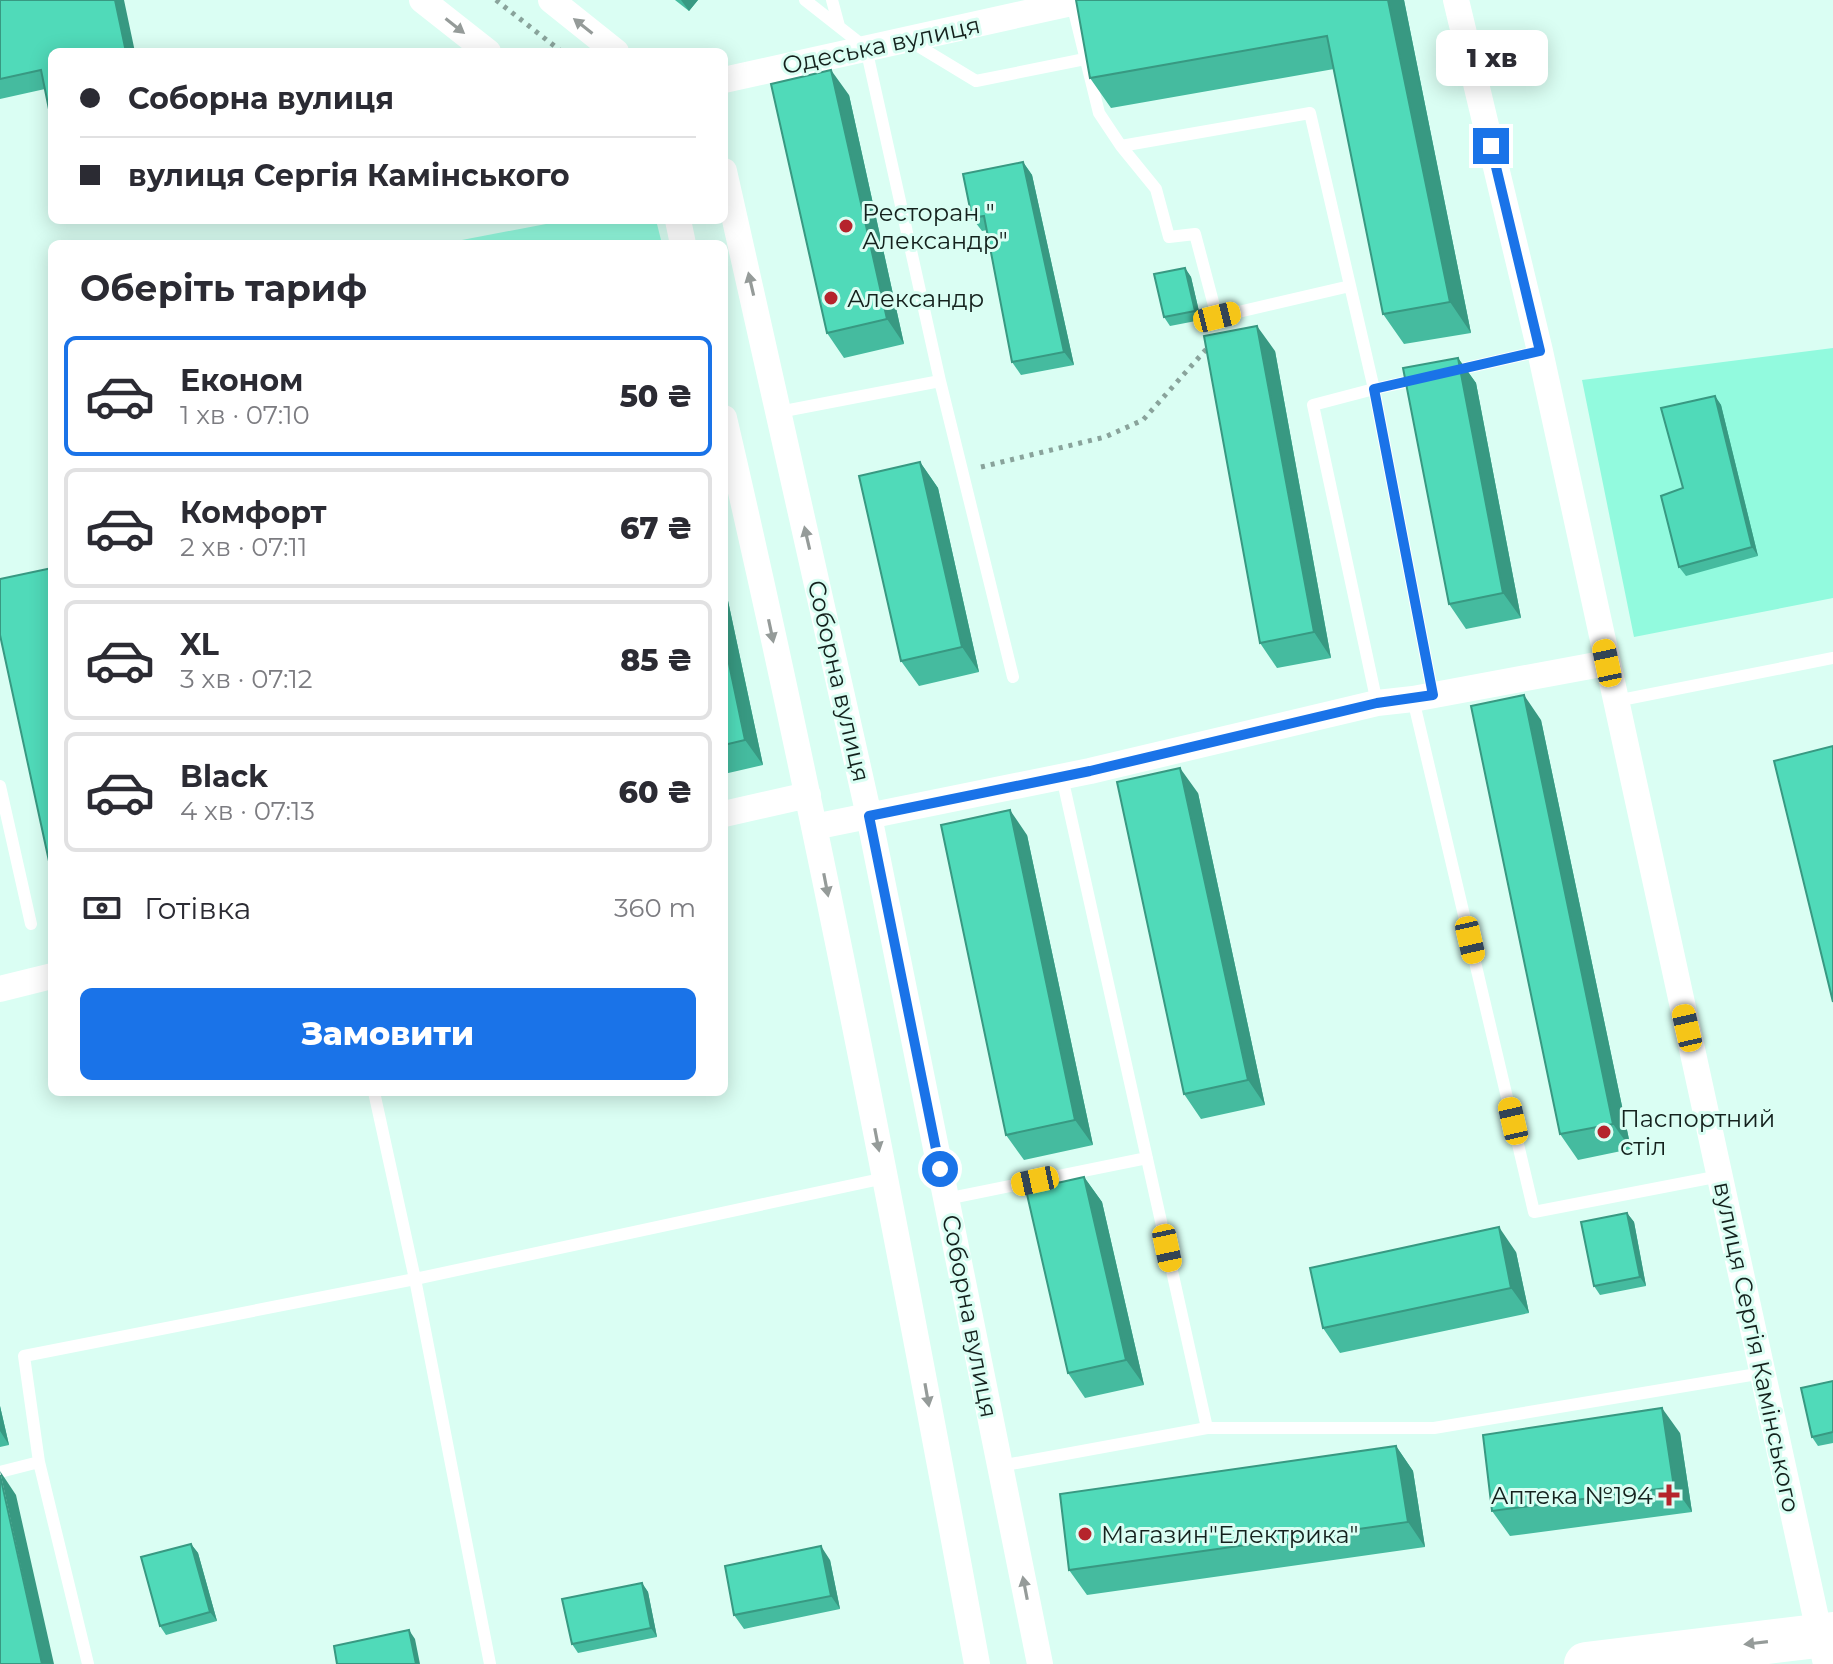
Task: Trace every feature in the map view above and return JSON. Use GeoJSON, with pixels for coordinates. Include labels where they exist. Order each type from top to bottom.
{"type":"FeatureCollection","features":[{"type":"Feature","properties":{"kind":"highway"},"geometry":{"type":"LineString","coordinates":[[1586,1664],[1826,1644]]}},
{"type":"Feature","properties":{"kind":"street"},"geometry":{"type":"LineString","coordinates":[[422,0],[483,48]]}},
{"type":"Feature","properties":{"kind":"street"},"geometry":{"type":"LineString","coordinates":[[551,0],[611,48]]}},
{"type":"Feature","properties":{"kind":"street","name":"вулиця Сергія Камінського"},"geometry":{"type":"LineString","coordinates":[[1456,0],[1540,351],[1763,1373],[1826,1644]]}},
{"type":"Feature","properties":{"kind":"street","name":"Одеська вулиця"},"geometry":{"type":"LineString","coordinates":[[728,79],[1078,2]]}},
{"type":"Feature","properties":{"kind":"street","name":"Соборна вулиця"},"geometry":{"type":"LineString","coordinates":[[728,189],[869,816],[1040,1664]]}},
{"type":"Feature","properties":{"kind":"street"},"geometry":{"type":"LineString","coordinates":[[728,439],[808,795],[885,1178],[977,1664]]}},
{"type":"Feature","properties":{"kind":"street"},"geometry":{"type":"LineString","coordinates":[[814,827],[1062,777],[1377,703],[1607,663]]}},
{"type":"Feature","properties":{"kind":"street"},"geometry":{"type":"LineString","coordinates":[[728,813],[808,795]]}},
{"type":"Feature","properties":{"kind":"street"},"geometry":{"type":"LineString","coordinates":[[0,989],[48,977]]}},
{"type":"Feature","properties":{"kind":"lane"},"geometry":{"type":"LineString","coordinates":[[805,0],[866,48],[940,381],[1013,677]]}},
{"type":"Feature","properties":{"kind":"lane"},"geometry":{"type":"LineString","coordinates":[[832,0],[839,26]]}},
{"type":"Feature","properties":{"kind":"lane"},"geometry":{"type":"LineString","coordinates":[[1078,2],[1085,59],[1099,113],[1156,189],[1169,237],[1195,234],[1217,317],[1350,286]]}},
{"type":"Feature","properties":{"kind":"lane"},"geometry":{"type":"LineString","coordinates":[[907,39],[976,81],[1085,59]]}},
{"type":"Feature","properties":{"kind":"lane"},"geometry":{"type":"LineString","coordinates":[[1121,146],[1310,113],[1374,389],[1423,697],[1534,1212],[1720,1176]]}},
{"type":"Feature","properties":{"kind":"lane"},"geometry":{"type":"LineString","coordinates":[[1377,703],[1313,405],[1540,351]]}},
{"type":"Feature","properties":{"kind":"lane"},"geometry":{"type":"LineString","coordinates":[[779,412],[940,381]]}},
{"type":"Feature","properties":{"kind":"lane"},"geometry":{"type":"LineString","coordinates":[[1615,701],[1833,658]]}},
{"type":"Feature","properties":{"kind":"lane"},"geometry":{"type":"LineString","coordinates":[[1062,777],[1207,1428]]}},
{"type":"Feature","properties":{"kind":"lane"},"geometry":{"type":"LineString","coordinates":[[0,786],[31,924]]}},
{"type":"Feature","properties":{"kind":"lane"},"geometry":{"type":"LineString","coordinates":[[375,1096],[415,1279],[490,1664]]}},
{"type":"Feature","properties":{"kind":"lane"},"geometry":{"type":"LineString","coordinates":[[946,1199],[1147,1158]]}},
{"type":"Feature","properties":{"kind":"lane"},"geometry":{"type":"LineString","coordinates":[[88,1664],[39,1462],[24,1356],[415,1279],[885,1178]]}},
{"type":"Feature","properties":{"kind":"lane"},"geometry":{"type":"LineString","coordinates":[[1000,1466],[1207,1428],[1434,1428],[1763,1373]]}},
{"type":"Feature","properties":{"kind":"lane"},"geometry":{"type":"LineString","coordinates":[[0,1472],[39,1462]]}},
{"type":"Feature","properties":{"kind":"path"},"geometry":{"type":"LineString","coordinates":[[496,0],[557,48]]}},
{"type":"Feature","properties":{"kind":"path"},"geometry":{"type":"LineString","coordinates":[[962,472],[1105,437],[1143,420],[1202,355],[1235,312]]}},
{"type":"Feature","properties":{"kind":"green space"},"geometry":{"type":"Polygon","coordinates":[[[546,224],[657,224],[661,240],[462,240],[546,224]]]}},
{"type":"Feature","properties":{"kind":"green space"},"geometry":{"type":"Polygon","coordinates":[[[1833,348],[1833,598],[1634,637],[1582,380],[1833,348]]]}},
{"type":"Feature","properties":{"kind":"building"},"geometry":{"type":"Polygon","coordinates":[[[0,0],[115,0],[125,48],[48,48],[48,104],[41,70],[0,79],[0,0]]]}},
{"type":"Feature","properties":{"kind":"building"},"geometry":{"type":"Polygon","coordinates":[[[1076,0],[1388,0],[1450,302],[1383,314],[1327,36],[1090,78],[1076,0]]]}},
{"type":"Feature","properties":{"kind":"building","name":"Ресторан \" Александр\""},"geometry":{"type":"Polygon","coordinates":[[[831,70],[887,319],[827,333],[771,84],[831,70]]]}},
{"type":"Feature","properties":{"kind":"building"},"geometry":{"type":"Polygon","coordinates":[[[1023,162],[1064,352],[1012,362],[984,216],[972,218],[963,174],[1023,162]]]}},
{"type":"Feature","properties":{"kind":"building"},"geometry":{"type":"Polygon","coordinates":[[[1185,268],[1195,311],[1164,317],[1154,274],[1185,268]]]}},
{"type":"Feature","properties":{"kind":"building"},"geometry":{"type":"Polygon","coordinates":[[[1257,326],[1314,632],[1260,643],[1204,336],[1257,326]]]}},
{"type":"Feature","properties":{"kind":"building"},"geometry":{"type":"Polygon","coordinates":[[[1458,358],[1503,593],[1449,604],[1403,368],[1458,358]]]}},
{"type":"Feature","properties":{"kind":"building"},"geometry":{"type":"Polygon","coordinates":[[[1715,396],[1752,547],[1679,567],[1661,496],[1683,488],[1661,408],[1715,396]]]}},
{"type":"Feature","properties":{"kind":"building"},"geometry":{"type":"Polygon","coordinates":[[[920,462],[962,647],[901,661],[859,476],[920,462]]]}},
{"type":"Feature","properties":{"kind":"building"},"geometry":{"type":"Polygon","coordinates":[[[48,569],[48,857],[0,635],[0,579],[48,569]]]}},
{"type":"Feature","properties":{"kind":"building"},"geometry":{"type":"Polygon","coordinates":[[[728,659],[745,740],[728,744],[728,659]]]}},
{"type":"Feature","properties":{"kind":"building"},"geometry":{"type":"Polygon","coordinates":[[[1524,695],[1613,1124],[1560,1134],[1471,706],[1524,695]]]}},
{"type":"Feature","properties":{"kind":"building"},"geometry":{"type":"Polygon","coordinates":[[[1833,746],[1833,1002],[1774,761],[1833,746]]]}},
{"type":"Feature","properties":{"kind":"building"},"geometry":{"type":"Polygon","coordinates":[[[1180,768],[1248,1080],[1184,1094],[1117,782],[1180,768]]]}},
{"type":"Feature","properties":{"kind":"building"},"geometry":{"type":"Polygon","coordinates":[[[1010,810],[1075,1120],[1006,1135],[941,825],[1010,810]]]}},
{"type":"Feature","properties":{"kind":"building"},"geometry":{"type":"Polygon","coordinates":[[[1084,1177],[1126,1360],[1068,1373],[1026,1190],[1084,1177]]]}},
{"type":"Feature","properties":{"kind":"building"},"geometry":{"type":"Polygon","coordinates":[[[1627,1213],[1640,1277],[1594,1286],[1581,1222],[1627,1213]]]}},
{"type":"Feature","properties":{"kind":"building"},"geometry":{"type":"Polygon","coordinates":[[[1499,1227],[1511,1288],[1323,1328],[1310,1268],[1499,1227]]]}},
{"type":"Feature","properties":{"kind":"building"},"geometry":{"type":"Polygon","coordinates":[[[1833,1381],[1833,1432],[1812,1437],[1801,1388],[1833,1381]]]}},
{"type":"Feature","properties":{"kind":"building"},"geometry":{"type":"Polygon","coordinates":[[[1662,1408],[1674,1487],[1492,1511],[1483,1435],[1662,1408]]]}},
{"type":"Feature","properties":{"kind":"building"},"geometry":{"type":"Polygon","coordinates":[[[1396,1446],[1408,1522],[1069,1570],[1060,1494],[1396,1446]]]}},
{"type":"Feature","properties":{"kind":"building"},"geometry":{"type":"Polygon","coordinates":[[[0,1475],[42,1664],[0,1664],[0,1475]]]}},
{"type":"Feature","properties":{"kind":"building"},"geometry":{"type":"Polygon","coordinates":[[[191,1544],[210,1612],[160,1626],[141,1557],[191,1544]]]}},
{"type":"Feature","properties":{"kind":"building"},"geometry":{"type":"Polygon","coordinates":[[[821,1546],[831,1596],[734,1615],[725,1566],[821,1546]]]}},
{"type":"Feature","properties":{"kind":"building"},"geometry":{"type":"Polygon","coordinates":[[[642,1583],[651,1628],[572,1644],[562,1599],[642,1583]]]}},
{"type":"Feature","properties":{"kind":"building"},"geometry":{"type":"Polygon","coordinates":[[[409,1630],[416,1664],[337,1664],[334,1646],[409,1630]]]}},
{"type":"Feature","properties":{"kind":"place","name":"Ресторан \" Александр\""},"geometry":{"type":"Point","coordinates":[846,226]}},
{"type":"Feature","properties":{"kind":"place","name":"Александр"},"geometry":{"type":"Point","coordinates":[831,298]}},
{"type":"Feature","properties":{"kind":"place","name":"Паспортний стіл"},"geometry":{"type":"Point","coordinates":[1604,1132]}},
{"type":"Feature","properties":{"kind":"place","name":"Аптека №194"},"geometry":{"type":"Point","coordinates":[1669,1495]}},
{"type":"Feature","properties":{"kind":"place","name":"Магазин\"Електрика\""},"geometry":{"type":"Point","coordinates":[1085,1534]}},
{"type":"Feature","properties":{"kind":"route"},"geometry":{"type":"LineString","coordinates":[[940,1169],[869,816],[1090,771],[1377,703],[1433,695],[1374,389],[1540,351],[1491,146]]}}]}
